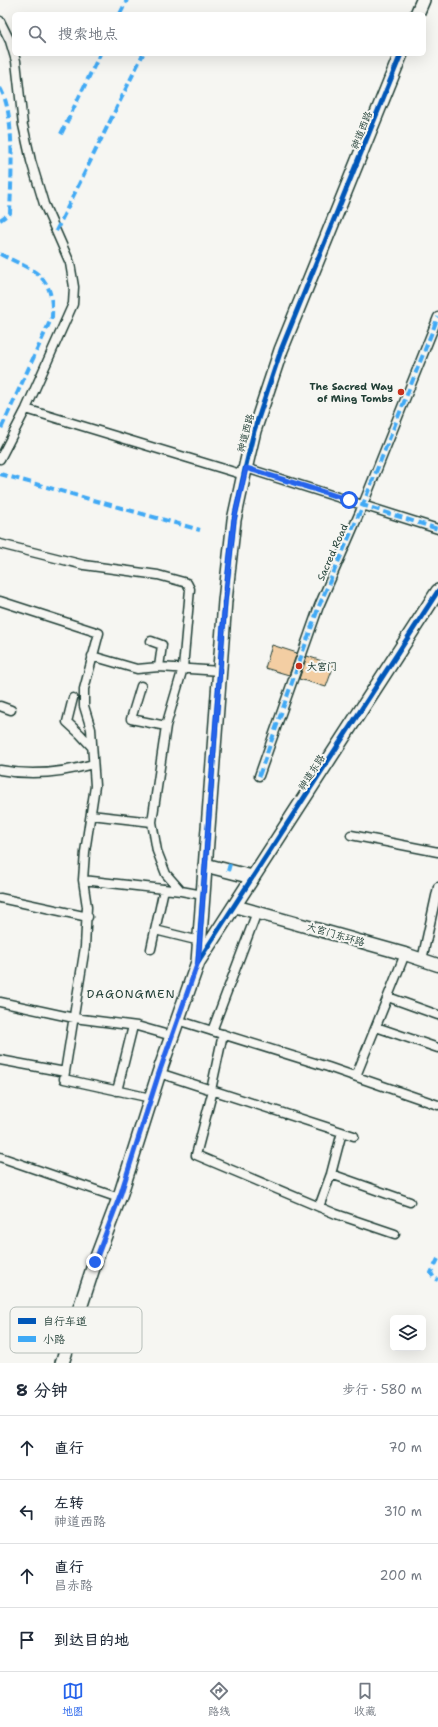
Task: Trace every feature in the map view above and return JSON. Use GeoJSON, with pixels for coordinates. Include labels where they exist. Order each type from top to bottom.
{"type":"FeatureCollection","features":[{"type":"Feature","properties":{"kind":"main road"},"geometry":{"type":"LineString","coordinates":[[419,12],[423,0]]}},
{"type":"Feature","properties":{"kind":"main road","name":"神道西路"},"geometry":{"type":"LineString","coordinates":[[198,962],[225,601],[234,520],[254,431],[281,350],[400,56]]}},
{"type":"Feature","properties":{"kind":"main road","name":"神道东路"},"geometry":{"type":"LineString","coordinates":[[198,962],[438,591]]}},
{"type":"Feature","properties":{"kind":"main road"},"geometry":{"type":"LineString","coordinates":[[205,865],[229,867],[252,877]]}},
{"type":"Feature","properties":{"kind":"main road"},"geometry":{"type":"LineString","coordinates":[[80,1307],[95,1262],[119,1198],[159,1073],[198,962]]}},
{"type":"Feature","properties":{"kind":"main road"},"geometry":{"type":"LineString","coordinates":[[62,1363],[65,1353]]}},
{"type":"Feature","properties":{"kind":"street"},"geometry":{"type":"LineString","coordinates":[[0,21],[12,48]]}},
{"type":"Feature","properties":{"kind":"street"},"geometry":{"type":"LineString","coordinates":[[0,459],[26,409],[73,304],[74,287],[70,263],[44,204],[31,161],[23,125],[14,56]]}},
{"type":"Feature","properties":{"kind":"street","name":"Sacred Road"},"geometry":{"type":"LineString","coordinates":[[259,776],[319,606],[364,505],[438,317]]}},
{"type":"Feature","properties":{"kind":"street"},"geometry":{"type":"LineString","coordinates":[[26,409],[364,505],[438,529]]}},
{"type":"Feature","properties":{"kind":"street"},"geometry":{"type":"LineString","coordinates":[[0,544],[84,565],[158,575],[187,583],[190,589],[183,668],[166,726],[152,822],[157,851],[166,874],[181,890]]}},
{"type":"Feature","properties":{"kind":"street"},"geometry":{"type":"LineString","coordinates":[[0,601],[99,633],[84,689],[84,706],[91,729],[95,786],[83,880],[88,917],[85,948],[64,1079],[151,1098]]}},
{"type":"Feature","properties":{"kind":"street"},"geometry":{"type":"LineString","coordinates":[[151,641],[162,645],[159,667]]}},
{"type":"Feature","properties":{"kind":"street"},"geometry":{"type":"LineString","coordinates":[[92,656],[137,669],[159,667],[220,671]]}},
{"type":"Feature","properties":{"kind":"street"},"geometry":{"type":"LineString","coordinates":[[141,686],[131,719],[166,726]]}},
{"type":"Feature","properties":{"kind":"street"},"geometry":{"type":"LineString","coordinates":[[73,698],[67,722],[92,747]]}},
{"type":"Feature","properties":{"kind":"street"},"geometry":{"type":"LineString","coordinates":[[0,706],[11,710]]}},
{"type":"Feature","properties":{"kind":"street"},"geometry":{"type":"LineString","coordinates":[[0,770],[16,773],[45,773],[74,769],[93,764]]}},
{"type":"Feature","properties":{"kind":"street"},"geometry":{"type":"LineString","coordinates":[[91,815],[152,822]]}},
{"type":"Feature","properties":{"kind":"street"},"geometry":{"type":"LineString","coordinates":[[351,835],[438,852]]}},
{"type":"Feature","properties":{"kind":"street"},"geometry":{"type":"LineString","coordinates":[[83,880],[181,890],[203,895]]}},
{"type":"Feature","properties":{"kind":"street"},"geometry":{"type":"LineString","coordinates":[[422,960],[438,887]]}},
{"type":"Feature","properties":{"kind":"street"},"geometry":{"type":"LineString","coordinates":[[151,949],[164,889]]}},
{"type":"Feature","properties":{"kind":"street"},"geometry":{"type":"LineString","coordinates":[[0,898],[88,917]]}},
{"type":"Feature","properties":{"kind":"street","name":"大宫门东环路"},"geometry":{"type":"LineString","coordinates":[[234,906],[405,954],[438,965]]}},
{"type":"Feature","properties":{"kind":"street"},"geometry":{"type":"LineString","coordinates":[[212,1031],[258,912]]}},
{"type":"Feature","properties":{"kind":"street"},"geometry":{"type":"LineString","coordinates":[[155,930],[200,941]]}},
{"type":"Feature","properties":{"kind":"street"},"geometry":{"type":"LineString","coordinates":[[356,1076],[405,954]]}},
{"type":"Feature","properties":{"kind":"street"},"geometry":{"type":"LineString","coordinates":[[388,997],[438,1015]]}},
{"type":"Feature","properties":{"kind":"street"},"geometry":{"type":"LineString","coordinates":[[0,1002],[74,1018],[133,1026],[172,1036]]}},
{"type":"Feature","properties":{"kind":"street"},"geometry":{"type":"LineString","coordinates":[[177,1020],[356,1076],[438,1104]]}},
{"type":"Feature","properties":{"kind":"street"},"geometry":{"type":"LineString","coordinates":[[117,1091],[133,1026]]}},
{"type":"Feature","properties":{"kind":"street"},"geometry":{"type":"LineString","coordinates":[[376,1027],[438,1048]]}},
{"type":"Feature","properties":{"kind":"street"},"geometry":{"type":"LineString","coordinates":[[224,1034],[196,1155],[319,1207],[395,1234]]}},
{"type":"Feature","properties":{"kind":"street"},"geometry":{"type":"LineString","coordinates":[[0,1060],[65,1072]]}},
{"type":"Feature","properties":{"kind":"street"},"geometry":{"type":"LineString","coordinates":[[159,1073],[354,1136]]}},
{"type":"Feature","properties":{"kind":"street"},"geometry":{"type":"LineString","coordinates":[[319,1207],[331,1174],[342,1132]]}},
{"type":"Feature","properties":{"kind":"street"},"geometry":{"type":"LineString","coordinates":[[0,1158],[119,1198]]}},
{"type":"Feature","properties":{"kind":"street"},"geometry":{"type":"LineString","coordinates":[[331,1174],[410,1202]]}},
{"type":"Feature","properties":{"kind":"building"},"geometry":{"type":"Polygon","coordinates":[[[272,645],[297,653],[289,675],[265,668],[272,645]]]}},
{"type":"Feature","properties":{"kind":"building"},"geometry":{"type":"Polygon","coordinates":[[[307,656],[334,665],[326,687],[299,679],[307,656]]]}},
{"type":"Feature","properties":{"kind":"marked path"},"geometry":{"type":"LineString","coordinates":[[121,12],[127,0]]}},
{"type":"Feature","properties":{"kind":"marked path"},"geometry":{"type":"LineString","coordinates":[[61,134],[99,56]]}},
{"type":"Feature","properties":{"kind":"marked path"},"geometry":{"type":"LineString","coordinates":[[56,231],[142,56]]}},
{"type":"Feature","properties":{"kind":"marked path"},"geometry":{"type":"LineString","coordinates":[[0,88],[5,100],[8,114],[11,149],[10,213],[0,220]]}},
{"type":"Feature","properties":{"kind":"marked path"},"geometry":{"type":"LineString","coordinates":[[0,254],[23,265],[40,276],[50,291],[52,303],[52,317],[0,431]]}},
{"type":"Feature","properties":{"kind":"marked path"},"geometry":{"type":"LineString","coordinates":[[259,776],[319,606],[360,512],[438,317]]}},
{"type":"Feature","properties":{"kind":"marked path"},"geometry":{"type":"LineString","coordinates":[[246,468],[438,529]]}},
{"type":"Feature","properties":{"kind":"marked path"},"geometry":{"type":"LineString","coordinates":[[0,474],[200,530]]}},
{"type":"Feature","properties":{"kind":"marked path"},"geometry":{"type":"LineString","coordinates":[[228,871],[230,864]]}},
{"type":"Feature","properties":{"kind":"marked path"},"geometry":{"type":"LineString","coordinates":[[438,1259],[431,1273],[434,1278],[438,1280]]}},
{"type":"Feature","properties":{"kind":"cycle path"},"geometry":{"type":"LineString","coordinates":[[198,962],[225,601],[234,520],[246,465],[254,431],[281,350],[400,56]]}},
{"type":"Feature","properties":{"kind":"cycle path"},"geometry":{"type":"LineString","coordinates":[[199,960],[438,591]]}},
{"type":"Feature","properties":{"kind":"place","name":"The Sacred Way of Ming Tombs"},"geometry":{"type":"Point","coordinates":[401,392]}},
{"type":"Feature","properties":{"kind":"place","name":"大宫门"},"geometry":{"type":"Point","coordinates":[299,666]}},
{"type":"Feature","properties":{"kind":"district","name":"DAGONGMEN"},"geometry":{"type":"Point","coordinates":[131,994]}},
{"type":"Feature","properties":{"kind":"route"},"geometry":{"type":"LineString","coordinates":[[95,1262],[121,1193],[159,1073],[198,962],[225,601],[234,520],[246,468],[349,500]]}}]}
